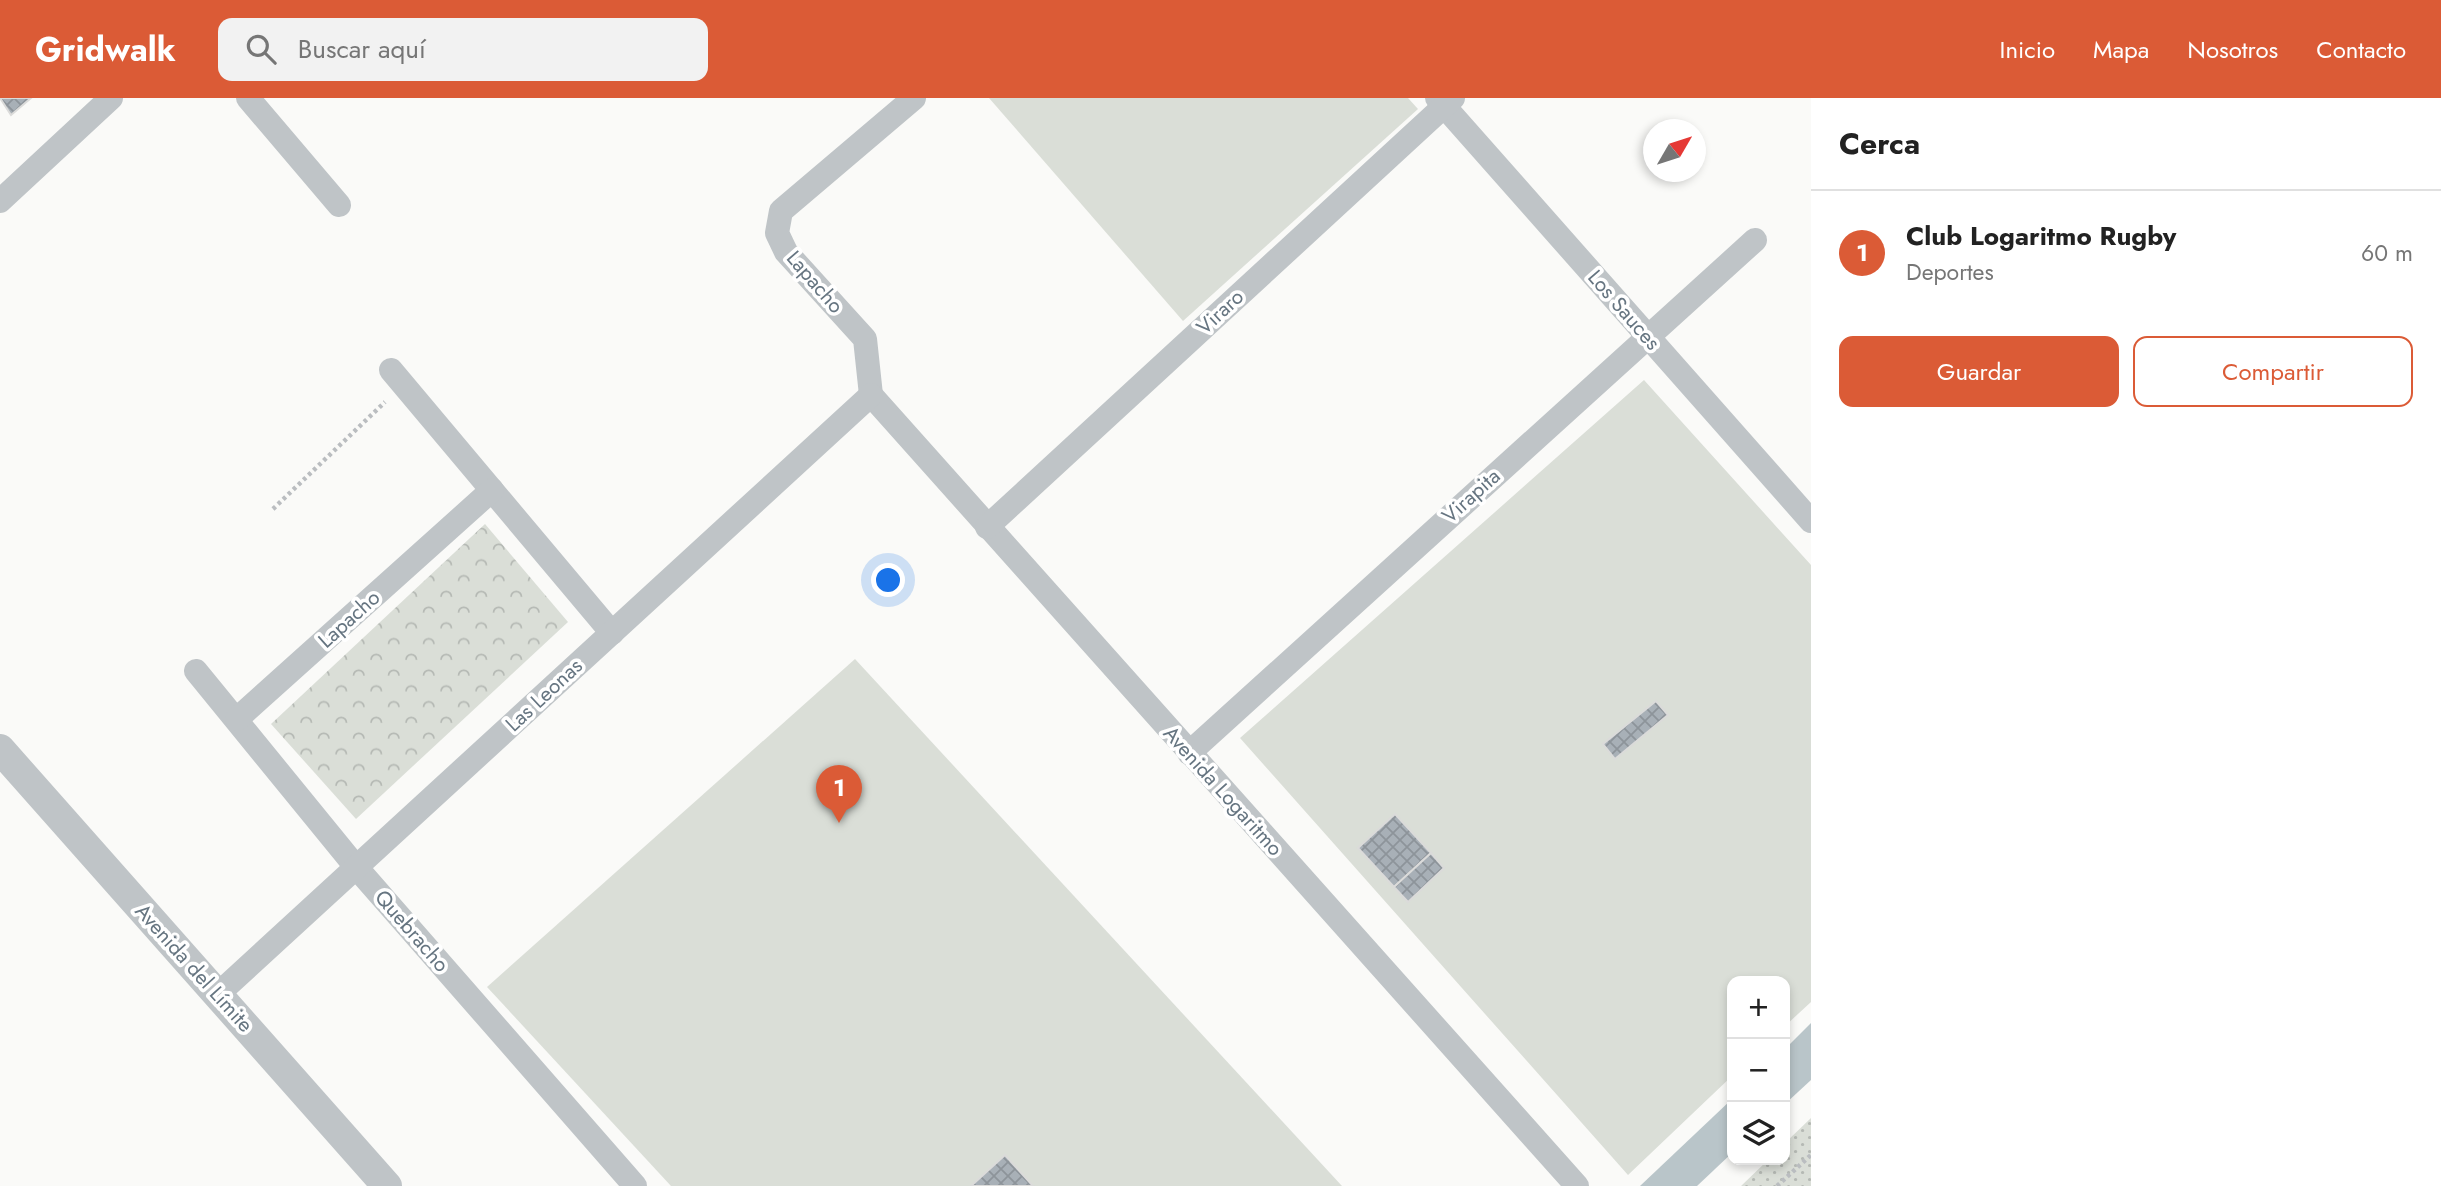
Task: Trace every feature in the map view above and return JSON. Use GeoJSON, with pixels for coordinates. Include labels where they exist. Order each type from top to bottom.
{"type":"FeatureCollection","features":[{"type":"Feature","properties":{"kind":"street"},"geometry":{"type":"LineString","coordinates":[[0,201],[111,98]]}},
{"type":"Feature","properties":{"kind":"street"},"geometry":{"type":"LineString","coordinates":[[248,98],[339,205]]}},
{"type":"Feature","properties":{"kind":"street","name":"Lapacho"},"geometry":{"type":"LineString","coordinates":[[871,395],[865,339],[786,252],[777,233],[781,211],[914,98]]}},
{"type":"Feature","properties":{"kind":"street","name":"Los Sauces"},"geometry":{"type":"LineString","coordinates":[[1445,101],[1647,336],[1811,521]]}},
{"type":"Feature","properties":{"kind":"street","name":"Viraro"},"geometry":{"type":"LineString","coordinates":[[987,527],[1445,101]]}},
{"type":"Feature","properties":{"kind":"street","name":"Virapita"},"geometry":{"type":"LineString","coordinates":[[1189,753],[1755,240]]}},
{"type":"Feature","properties":{"kind":"street"},"geometry":{"type":"LineString","coordinates":[[397,377],[612,633]]}},
{"type":"Feature","properties":{"kind":"street","name":"Avenida Logaritmo"},"geometry":{"type":"LineString","coordinates":[[871,395],[1577,1186]]}},
{"type":"Feature","properties":{"kind":"street","name":"Las Leonas"},"geometry":{"type":"LineString","coordinates":[[218,995],[871,395]]}},
{"type":"Feature","properties":{"kind":"street","name":"Lapacho"},"geometry":{"type":"LineString","coordinates":[[237,719],[492,490]]}},
{"type":"Feature","properties":{"kind":"street","name":"Quebracho"},"geometry":{"type":"LineString","coordinates":[[196,671],[356,867],[635,1186]]}},
{"type":"Feature","properties":{"kind":"street","name":"Avenida del Límite"},"geometry":{"type":"LineString","coordinates":[[0,749],[387,1186]]}},
{"type":"Feature","properties":{"kind":"path"},"geometry":{"type":"LineString","coordinates":[[272,509],[397,377]]}},
{"type":"Feature","properties":{"kind":"path"},"geometry":{"type":"LineString","coordinates":[[1777,1186],[1811,1155]]}},
{"type":"Feature","properties":{"kind":"green space"},"geometry":{"type":"Polygon","coordinates":[[[989,98],[1408,98],[1418,109],[1183,321],[989,98]]]}},
{"type":"Feature","properties":{"kind":"green space"},"geometry":{"type":"Polygon","coordinates":[[[1644,380],[1811,565],[1811,1002],[1790,1021],[1790,976],[1727,976],[1727,1081],[1628,1175],[1240,738],[1644,380]]]}},
{"type":"Feature","properties":{"kind":"green space"},"geometry":{"type":"Polygon","coordinates":[[[485,524],[568,622],[356,819],[271,724],[485,524]]]}},
{"type":"Feature","properties":{"kind":"green space"},"geometry":{"type":"Polygon","coordinates":[[[855,659],[1342,1186],[671,1186],[487,987],[855,659]]]}},
{"type":"Feature","properties":{"kind":"green space"},"geometry":{"type":"Polygon","coordinates":[[[1811,1118],[1811,1186],[1741,1186],[1763,1165],[1790,1165],[1790,1138],[1811,1118]]]}},
{"type":"Feature","properties":{"kind":"shaded area"},"geometry":{"type":"Polygon","coordinates":[[[1811,1023],[1811,1080],[1790,1099],[1790,1044],[1811,1023]]]}},
{"type":"Feature","properties":{"kind":"shaded area"},"geometry":{"type":"Polygon","coordinates":[[[1727,1104],[1727,1158],[1697,1186],[1640,1186],[1727,1104]]]}},
{"type":"Feature","properties":{"kind":"building"},"geometry":{"type":"Polygon","coordinates":[[[0,98],[31,98],[11,115],[0,98]]]}},
{"type":"Feature","properties":{"kind":"building"},"geometry":{"type":"Polygon","coordinates":[[[1656,701],[1668,715],[1615,759],[1603,744],[1656,701]]]}},
{"type":"Feature","properties":{"kind":"building"},"geometry":{"type":"Polygon","coordinates":[[[1395,814],[1431,853],[1394,887],[1358,848],[1395,814]]]}},
{"type":"Feature","properties":{"kind":"building"},"geometry":{"type":"Polygon","coordinates":[[[1431,853],[1444,868],[1408,902],[1394,887],[1431,853]]]}},
{"type":"Feature","properties":{"kind":"building"},"geometry":{"type":"Polygon","coordinates":[[[1005,1155],[1033,1186],[971,1186],[1005,1155]]]}},
{"type":"Feature","properties":{"kind":"place","name":"Club Logaritmo Rugby"},"geometry":{"type":"Point","coordinates":[839,823]}}]}
